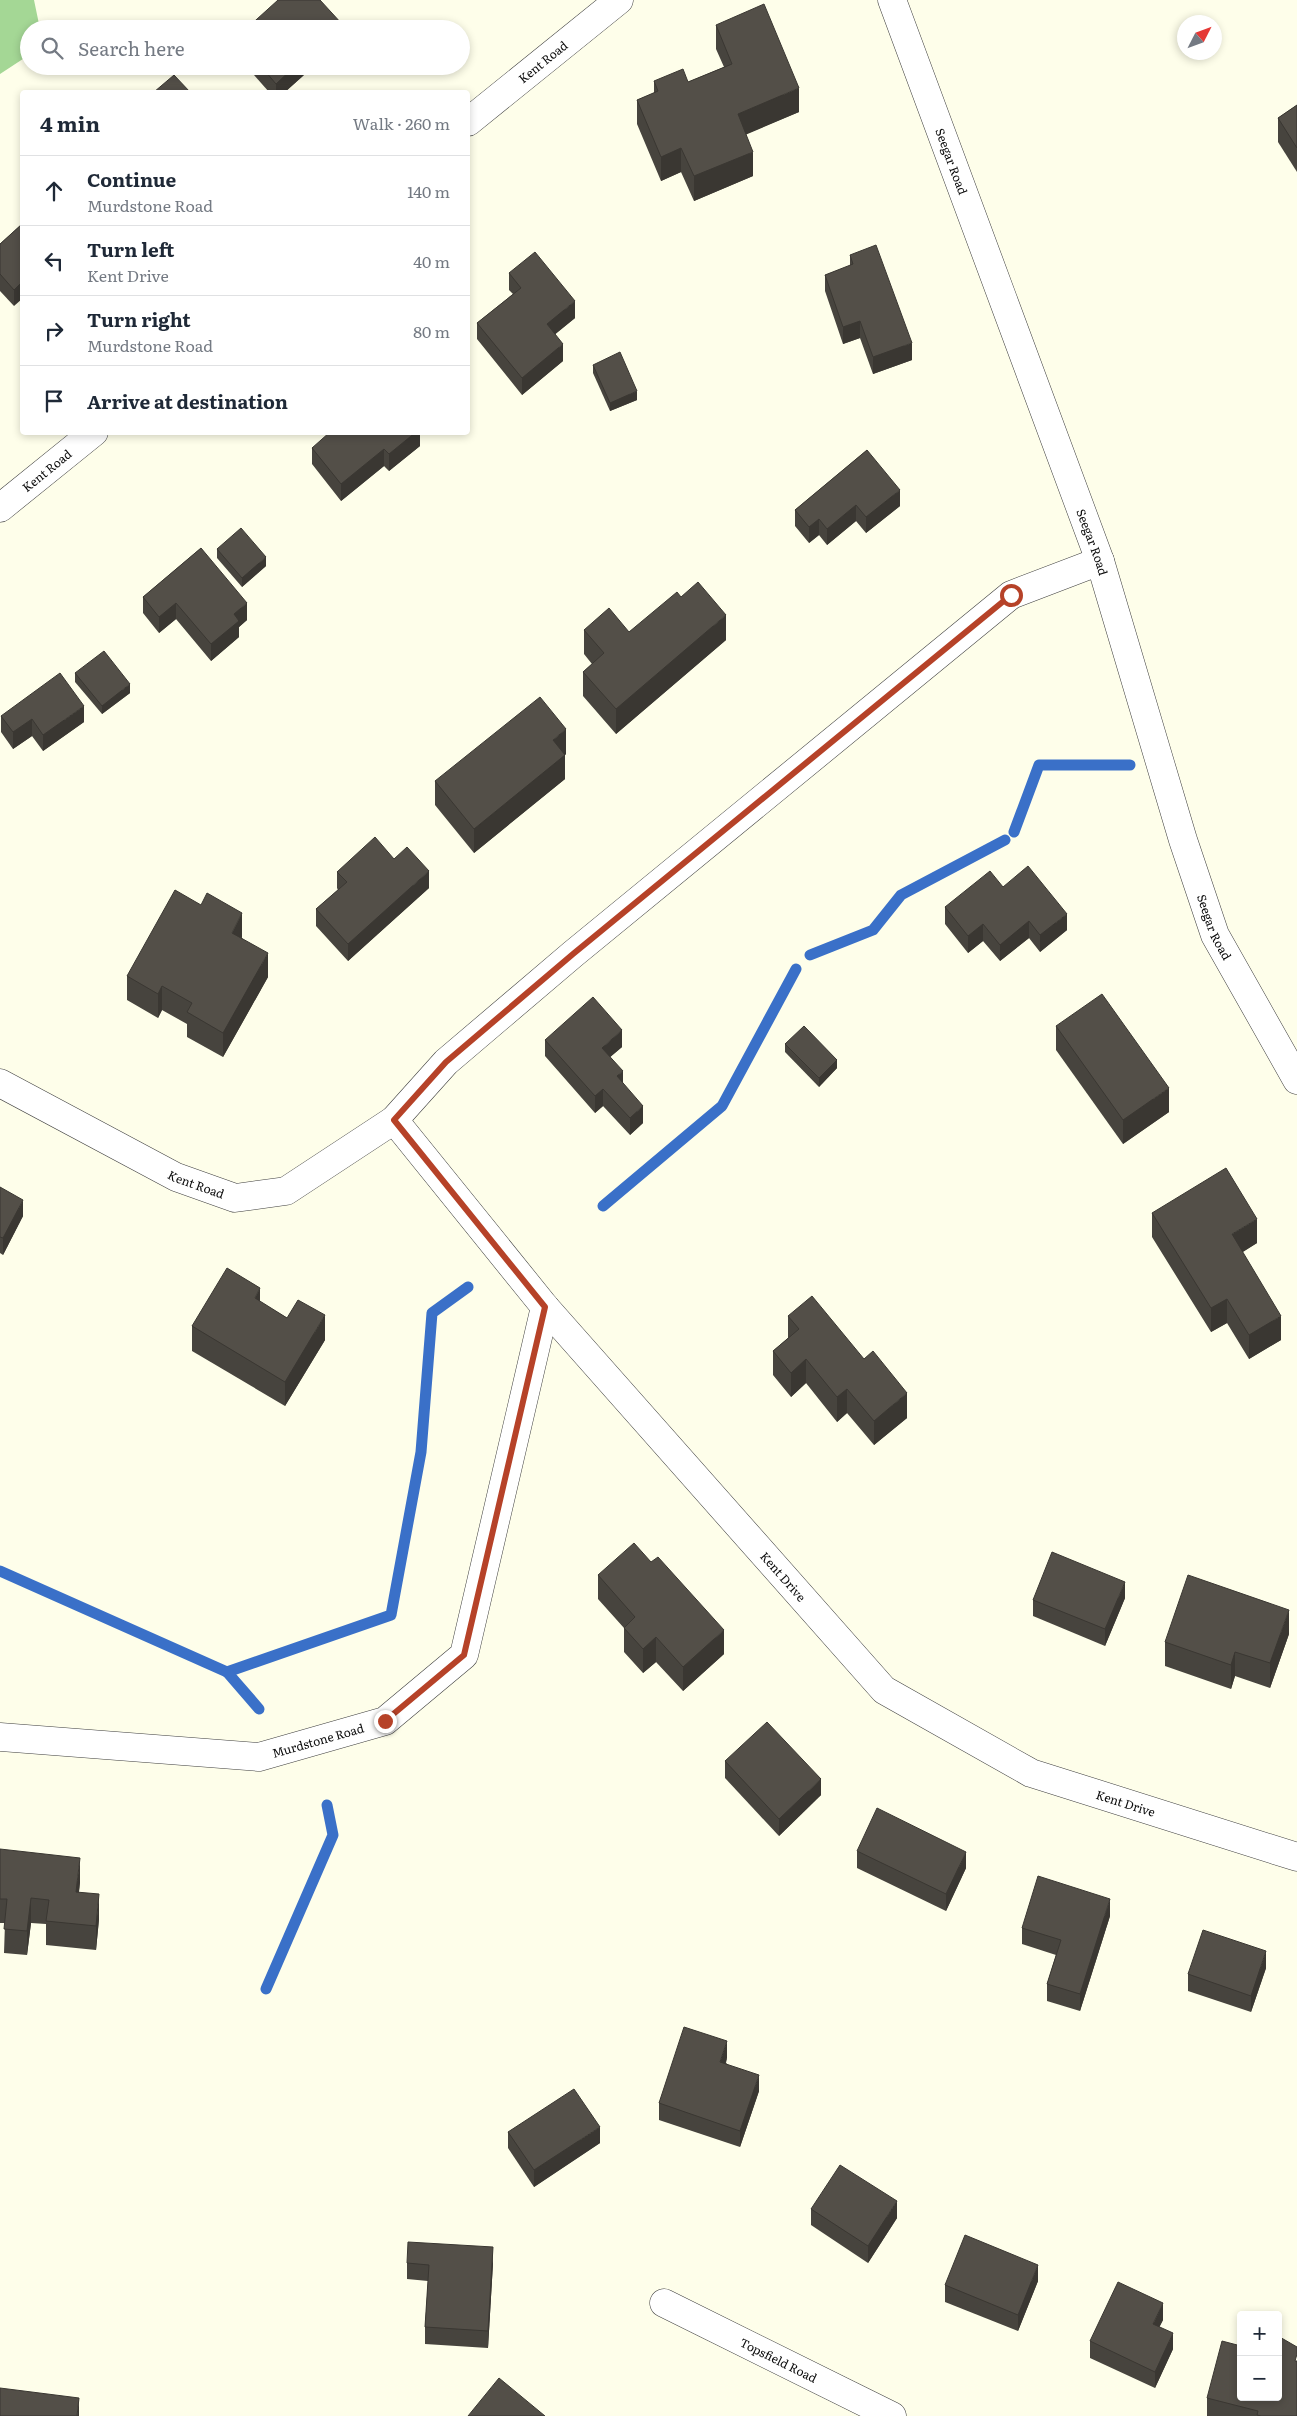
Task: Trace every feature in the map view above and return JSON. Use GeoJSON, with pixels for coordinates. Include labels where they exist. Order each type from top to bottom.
{"type":"FeatureCollection","features":[{"type":"Feature","properties":{"kind":"street","name":"Kent Road"},"geometry":{"type":"LineString","coordinates":[[470,120],[619,0]]}},
{"type":"Feature","properties":{"kind":"street","name":"Seegar Road"},"geometry":{"type":"LineString","coordinates":[[892,0],[1100,561],[1183,840],[1215,935],[1297,1080]]}},
{"type":"Feature","properties":{"kind":"street","name":"Kent Road"},"geometry":{"type":"LineString","coordinates":[[0,508],[90,435]]}},
{"type":"Feature","properties":{"kind":"street"},"geometry":{"type":"LineString","coordinates":[[394,1120],[446,1062],[573,954],[1011,595],[1100,561]]}},
{"type":"Feature","properties":{"kind":"street","name":"Kent Road"},"geometry":{"type":"LineString","coordinates":[[0,1083],[176,1177],[235,1198],[286,1191],[394,1120]]}},
{"type":"Feature","properties":{"kind":"street","name":"Kent Drive"},"geometry":{"type":"LineString","coordinates":[[394,1120],[545,1307],[884,1690],[1031,1773],[1297,1857]]}},
{"type":"Feature","properties":{"kind":"street","name":"Murdstone Road"},"geometry":{"type":"LineString","coordinates":[[0,1737],[259,1757],[385,1721],[464,1655],[545,1307]]}},
{"type":"Feature","properties":{"kind":"street","name":"Topsfield Road"},"geometry":{"type":"LineString","coordinates":[[664,2303],[892,2416]]}},
{"type":"Feature","properties":{"kind":"green space"},"geometry":{"type":"Polygon","coordinates":[[[0,0],[34,0],[38,20],[20,20],[20,61],[0,74],[0,0]]]}},
{"type":"Feature","properties":{"kind":"building"},"geometry":{"type":"Polygon","coordinates":[[[278,0],[320,0],[338,20],[256,20],[278,0]]]}},
{"type":"Feature","properties":{"kind":"building"},"geometry":{"type":"Polygon","coordinates":[[[764,4],[799,88],[738,114],[753,152],[694,176],[681,148],[661,157],[637,100],[658,91],[654,81],[683,69],[688,82],[732,64],[716,25],[764,4]]]}},
{"type":"Feature","properties":{"kind":"building"},"geometry":{"type":"Polygon","coordinates":[[[174,75],[188,90],[156,90],[174,75]]]}},
{"type":"Feature","properties":{"kind":"building"},"geometry":{"type":"Polygon","coordinates":[[[268,75],[286,75],[276,84],[268,75]]]}},
{"type":"Feature","properties":{"kind":"building"},"geometry":{"type":"Polygon","coordinates":[[[1297,105],[1297,148],[1278,118],[1297,105]]]}},
{"type":"Feature","properties":{"kind":"building"},"geometry":{"type":"Polygon","coordinates":[[[20,226],[20,284],[14,290],[0,274],[0,244],[20,226]]]}},
{"type":"Feature","properties":{"kind":"building"},"geometry":{"type":"Polygon","coordinates":[[[876,245],[912,343],[873,357],[860,321],[843,327],[825,275],[853,264],[850,255],[876,245]]]}},
{"type":"Feature","properties":{"kind":"building"},"geometry":{"type":"Polygon","coordinates":[[[535,252],[575,301],[547,324],[563,344],[522,378],[477,323],[521,288],[509,273],[535,252]]]}},
{"type":"Feature","properties":{"kind":"building"},"geometry":{"type":"Polygon","coordinates":[[[620,352],[637,391],[610,403],[593,365],[620,352]]]}},
{"type":"Feature","properties":{"kind":"building"},"geometry":{"type":"Polygon","coordinates":[[[327,435],[412,435],[389,454],[384,449],[341,484],[312,448],[327,435]]]}},
{"type":"Feature","properties":{"kind":"building"},"geometry":{"type":"Polygon","coordinates":[[[867,450],[900,490],[866,517],[856,505],[827,529],[819,519],[809,527],[795,510],[867,450]]]}},
{"type":"Feature","properties":{"kind":"building"},"geometry":{"type":"Polygon","coordinates":[[[241,528],[266,557],[242,578],[217,549],[241,528]]]}},
{"type":"Feature","properties":{"kind":"building"},"geometry":{"type":"Polygon","coordinates":[[[201,548],[247,603],[234,614],[239,621],[211,644],[176,603],[159,617],[143,597],[201,548]]]}},
{"type":"Feature","properties":{"kind":"building"},"geometry":{"type":"Polygon","coordinates":[[[698,582],[726,615],[616,709],[583,672],[604,653],[584,630],[609,608],[629,632],[677,592],[681,597],[698,582]]]}},
{"type":"Feature","properties":{"kind":"building"},"geometry":{"type":"Polygon","coordinates":[[[104,651],[130,684],[102,706],[75,673],[104,651]]]}},
{"type":"Feature","properties":{"kind":"building"},"geometry":{"type":"Polygon","coordinates":[[[60,673],[84,706],[43,735],[32,719],[13,732],[1,716],[60,673]]]}},
{"type":"Feature","properties":{"kind":"building"},"geometry":{"type":"Polygon","coordinates":[[[540,697],[566,729],[553,740],[565,755],[474,829],[435,781],[540,697]]]}},
{"type":"Feature","properties":{"kind":"building"},"geometry":{"type":"Polygon","coordinates":[[[375,837],[394,859],[407,847],[429,871],[348,944],[316,909],[347,882],[337,872],[375,837]]]}},
{"type":"Feature","properties":{"kind":"building"},"geometry":{"type":"Polygon","coordinates":[[[1028,866],[1067,914],[1040,935],[1029,921],[1000,945],[983,924],[968,936],[945,907],[990,871],[1003,887],[1028,866]]]}},
{"type":"Feature","properties":{"kind":"building"},"geometry":{"type":"Polygon","coordinates":[[[175,890],[201,905],[207,893],[242,913],[232,933],[268,953],[223,1033],[187,1012],[192,1003],[162,986],[158,994],[127,976],[175,890]]]}},
{"type":"Feature","properties":{"kind":"building"},"geometry":{"type":"Polygon","coordinates":[[[1102,994],[1169,1088],[1123,1120],[1056,1026],[1102,994]]]}},
{"type":"Feature","properties":{"kind":"building"},"geometry":{"type":"Polygon","coordinates":[[[593,997],[622,1030],[602,1048],[623,1071],[617,1076],[643,1106],[630,1118],[603,1089],[595,1096],[545,1040],[593,997]]]}},
{"type":"Feature","properties":{"kind":"building"},"geometry":{"type":"Polygon","coordinates":[[[804,1026],[837,1060],[819,1078],[785,1044],[804,1026]]]}},
{"type":"Feature","properties":{"kind":"building"},"geometry":{"type":"Polygon","coordinates":[[[1226,1168],[1257,1219],[1232,1234],[1281,1316],[1249,1335],[1227,1299],[1211,1308],[1152,1213],[1226,1168]]]}},
{"type":"Feature","properties":{"kind":"building"},"geometry":{"type":"Polygon","coordinates":[[[0,1187],[23,1200],[3,1238],[0,1237],[0,1187]]]}},
{"type":"Feature","properties":{"kind":"building"},"geometry":{"type":"Polygon","coordinates":[[[227,1268],[260,1288],[255,1298],[287,1318],[298,1300],[325,1315],[285,1382],[192,1326],[227,1268]]]}},
{"type":"Feature","properties":{"kind":"building"},"geometry":{"type":"Polygon","coordinates":[[[812,1296],[864,1359],[873,1351],[907,1393],[874,1421],[847,1389],[837,1397],[806,1359],[791,1373],[773,1351],[799,1329],[788,1316],[812,1296]]]}},
{"type":"Feature","properties":{"kind":"building"},"geometry":{"type":"Polygon","coordinates":[[[634,1543],[651,1562],[658,1557],[724,1630],[683,1667],[656,1637],[643,1649],[624,1628],[635,1617],[598,1575],[634,1543]]]}},
{"type":"Feature","properties":{"kind":"building"},"geometry":{"type":"Polygon","coordinates":[[[1052,1552],[1125,1582],[1105,1629],[1033,1600],[1052,1552]]]}},
{"type":"Feature","properties":{"kind":"building"},"geometry":{"type":"Polygon","coordinates":[[[1188,1575],[1289,1610],[1270,1663],[1235,1652],[1231,1665],[1165,1642],[1188,1575]]]}},
{"type":"Feature","properties":{"kind":"building"},"geometry":{"type":"Polygon","coordinates":[[[767,1722],[821,1779],[779,1819],[725,1761],[767,1722]]]}},
{"type":"Feature","properties":{"kind":"building"},"geometry":{"type":"Polygon","coordinates":[[[877,1808],[966,1852],[946,1894],[857,1851],[877,1808]]]}},
{"type":"Feature","properties":{"kind":"building"},"geometry":{"type":"Polygon","coordinates":[[[0,1849],[80,1858],[76,1892],[99,1894],[96,1926],[46,1921],[49,1900],[31,1898],[27,1931],[4,1929],[7,1899],[0,1899],[0,1849]]]}},
{"type":"Feature","properties":{"kind":"building"},"geometry":{"type":"Polygon","coordinates":[[[1038,1876],[1110,1899],[1080,1994],[1047,1984],[1061,1940],[1022,1928],[1038,1876]]]}},
{"type":"Feature","properties":{"kind":"building"},"geometry":{"type":"Polygon","coordinates":[[[1203,1930],[1266,1951],[1251,1996],[1188,1974],[1203,1930]]]}},
{"type":"Feature","properties":{"kind":"building"},"geometry":{"type":"Polygon","coordinates":[[[684,2027],[727,2041],[720,2062],[759,2075],[740,2131],[659,2103],[684,2027]]]}},
{"type":"Feature","properties":{"kind":"building"},"geometry":{"type":"Polygon","coordinates":[[[574,2089],[600,2127],[534,2170],[508,2132],[574,2089]]]}},
{"type":"Feature","properties":{"kind":"building"},"geometry":{"type":"Polygon","coordinates":[[[840,2165],[897,2201],[868,2246],[811,2209],[840,2165]]]}},
{"type":"Feature","properties":{"kind":"building"},"geometry":{"type":"Polygon","coordinates":[[[965,2235],[1038,2265],[1018,2315],[945,2285],[965,2235]]]}},
{"type":"Feature","properties":{"kind":"building"},"geometry":{"type":"Polygon","coordinates":[[[408,2242],[493,2247],[488,2331],[425,2327],[429,2265],[407,2263],[408,2242]]]}},
{"type":"Feature","properties":{"kind":"building"},"geometry":{"type":"Polygon","coordinates":[[[1118,2282],[1163,2303],[1153,2324],[1173,2333],[1155,2372],[1090,2341],[1118,2282]]]}},
{"type":"Feature","properties":{"kind":"building"},"geometry":{"type":"Polygon","coordinates":[[[1282,2338],[1297,2347],[1295,2361],[1297,2361],[1297,2416],[1261,2416],[1257,2415],[1258,2411],[1207,2398],[1222,2341],[1237,2345],[1237,2401],[1282,2401],[1282,2338]]]}},
{"type":"Feature","properties":{"kind":"building"},"geometry":{"type":"Polygon","coordinates":[[[499,2378],[545,2416],[468,2416],[499,2378]]]}},
{"type":"Feature","properties":{"kind":"building"},"geometry":{"type":"Polygon","coordinates":[[[0,2388],[79,2398],[77,2416],[0,2416],[0,2388]]]}},
{"type":"Feature","properties":{"kind":"waterway"},"geometry":{"type":"LineString","coordinates":[[1014,832],[1039,765],[1130,765]]}},
{"type":"Feature","properties":{"kind":"waterway"},"geometry":{"type":"LineString","coordinates":[[810,955],[873,930],[901,895],[1005,840]]}},
{"type":"Feature","properties":{"kind":"waterway"},"geometry":{"type":"LineString","coordinates":[[603,1206],[722,1106],[796,969]]}},
{"type":"Feature","properties":{"kind":"waterway"},"geometry":{"type":"LineString","coordinates":[[0,1571],[227,1672],[391,1615],[421,1452],[432,1313],[468,1287]]}},
{"type":"Feature","properties":{"kind":"waterway"},"geometry":{"type":"LineString","coordinates":[[227,1672],[259,1709]]}},
{"type":"Feature","properties":{"kind":"waterway"},"geometry":{"type":"LineString","coordinates":[[266,1989],[333,1835],[327,1805]]}},
{"type":"Feature","properties":{"kind":"route"},"geometry":{"type":"LineString","coordinates":[[385,1721],[464,1655],[545,1307],[394,1120],[446,1062],[573,954],[1011,595]]}}]}
